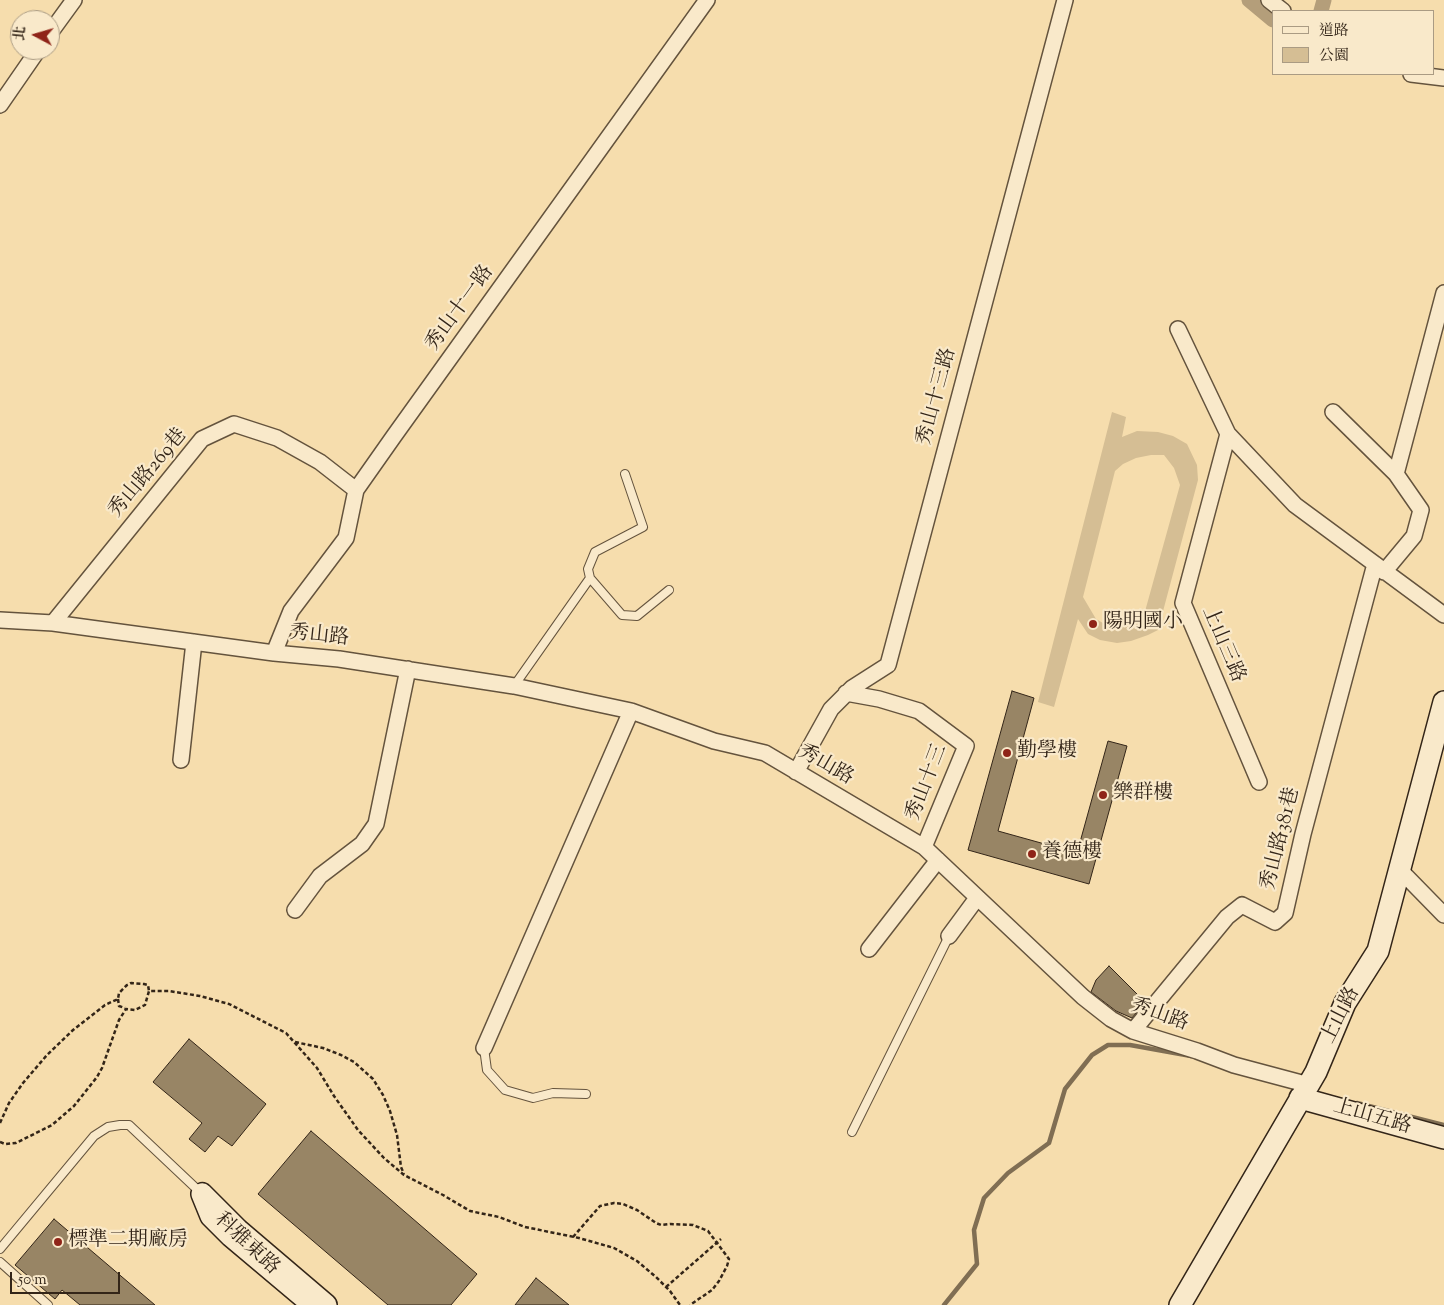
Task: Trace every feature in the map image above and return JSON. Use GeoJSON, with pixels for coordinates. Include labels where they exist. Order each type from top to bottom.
{"type":"FeatureCollection","features":[{"type":"Feature","properties":{"kind":"street"},"geometry":{"type":"LineString","coordinates":[[60,19],[74,0]]}},
{"type":"Feature","properties":{"kind":"street","name":"秀山十一路"},"geometry":{"type":"LineString","coordinates":[[274,653],[291,611],[346,538],[356,490],[707,0]]}},
{"type":"Feature","properties":{"kind":"street","name":"秀山十三路"},"geometry":{"type":"LineString","coordinates":[[796,772],[830,709],[852,688],[888,666],[1065,0]]}},
{"type":"Feature","properties":{"kind":"street"},"geometry":{"type":"LineString","coordinates":[[1269,0],[1282,10]]}},
{"type":"Feature","properties":{"kind":"street"},"geometry":{"type":"LineString","coordinates":[[0,105],[31,60]]}},
{"type":"Feature","properties":{"kind":"street"},"geometry":{"type":"LineString","coordinates":[[1419,75],[1444,78]]}},
{"type":"Feature","properties":{"kind":"street"},"geometry":{"type":"LineString","coordinates":[[1396,474],[1444,294]]}},
{"type":"Feature","properties":{"kind":"street"},"geometry":{"type":"LineString","coordinates":[[1178,329],[1228,434],[1294,506],[1444,615]]}},
{"type":"Feature","properties":{"kind":"street"},"geometry":{"type":"LineString","coordinates":[[1332,412],[1396,474],[1421,510],[1414,536],[1380,568]]}},
{"type":"Feature","properties":{"kind":"street","name":"秀山路269巷"},"geometry":{"type":"LineString","coordinates":[[53,623],[202,439],[234,424],[277,438],[320,462],[356,490]]}},
{"type":"Feature","properties":{"kind":"street","name":"上山三路"},"geometry":{"type":"LineString","coordinates":[[1228,434],[1182,603],[1259,782]]}},
{"type":"Feature","properties":{"kind":"street","name":"秀山路381巷"},"geometry":{"type":"LineString","coordinates":[[1133,1031],[1227,917],[1242,905],[1275,922],[1284,914],[1303,834],[1380,568]]}},
{"type":"Feature","properties":{"kind":"street","name":"秀山路"},"geometry":{"type":"LineString","coordinates":[[0,620],[53,623],[274,653],[339,659],[514,686],[631,711],[714,741],[765,753],[924,847],[1085,999],[1111,1020],[1133,1031],[1197,1051],[1305,1091]]}},
{"type":"Feature","properties":{"kind":"street"},"geometry":{"type":"LineString","coordinates":[[181,760],[194,642]]}},
{"type":"Feature","properties":{"kind":"street"},"geometry":{"type":"LineString","coordinates":[[295,910],[320,876],[362,844],[376,824],[408,669]]}},
{"type":"Feature","properties":{"kind":"street","name":"秀山十三"},"geometry":{"type":"LineString","coordinates":[[846,693],[879,698],[919,711],[966,746],[924,847]]}},
{"type":"Feature","properties":{"kind":"street","name":"上山路"},"geometry":{"type":"LineString","coordinates":[[1180,1305],[1316,1072],[1345,1003],[1378,951],[1444,702]]}},
{"type":"Feature","properties":{"kind":"street"},"geometry":{"type":"LineString","coordinates":[[484,1048],[631,711]]}},
{"type":"Feature","properties":{"kind":"street"},"geometry":{"type":"LineString","coordinates":[[869,949],[938,860]]}},
{"type":"Feature","properties":{"kind":"street"},"geometry":{"type":"LineString","coordinates":[[1399,869],[1444,915]]}},
{"type":"Feature","properties":{"kind":"street"},"geometry":{"type":"LineString","coordinates":[[949,936],[977,898]]}},
{"type":"Feature","properties":{"kind":"street","name":"上山五路"},"geometry":{"type":"LineString","coordinates":[[1305,1091],[1444,1138]]}},
{"type":"Feature","properties":{"kind":"street","name":"科雅東路"},"geometry":{"type":"LineString","coordinates":[[202,1194],[238,1230],[326,1305]]}},
{"type":"Feature","properties":{"kind":"street","name":"科雅東路"},"geometry":{"type":"LineString","coordinates":[[202,1194],[211,1216],[313,1305]]}},
{"type":"Feature","properties":{"kind":"lane"},"geometry":{"type":"LineString","coordinates":[[625,474],[643,527],[595,552],[588,568],[590,578],[622,615],[637,616],[669,590]]}},
{"type":"Feature","properties":{"kind":"lane"},"geometry":{"type":"LineString","coordinates":[[514,686],[590,578]]}},
{"type":"Feature","properties":{"kind":"lane"},"geometry":{"type":"LineString","coordinates":[[852,1132],[949,936]]}},
{"type":"Feature","properties":{"kind":"lane"},"geometry":{"type":"LineString","coordinates":[[484,1048],[487,1070],[505,1090],[533,1098],[553,1093],[586,1094]]}},
{"type":"Feature","properties":{"kind":"lane"},"geometry":{"type":"LineString","coordinates":[[0,1249],[94,1136],[108,1127],[120,1124],[129,1126],[202,1194]]}},
{"type":"Feature","properties":{"kind":"lane"},"geometry":{"type":"LineString","coordinates":[[0,1262],[48,1305]]}},
{"type":"Feature","properties":{"kind":"path"},"geometry":{"type":"LineString","coordinates":[[131,983],[148,985],[149,991],[145,1005],[136,1010],[119,1006],[118,999],[119,993],[131,983]]}},
{"type":"Feature","properties":{"kind":"path"},"geometry":{"type":"LineString","coordinates":[[149,991],[169,991],[200,996],[229,1004],[286,1033],[317,1068],[358,1130],[384,1158],[404,1175],[470,1211],[500,1217],[525,1227],[614,1248],[637,1261],[666,1286],[680,1305]]}},
{"type":"Feature","properties":{"kind":"path"},"geometry":{"type":"LineString","coordinates":[[0,1123],[9,1103],[47,1055],[73,1030],[105,1005],[118,999]]}},
{"type":"Feature","properties":{"kind":"path"},"geometry":{"type":"LineString","coordinates":[[0,1142],[16,1143],[52,1125],[74,1106],[102,1068],[119,1020],[126,1009]]}},
{"type":"Feature","properties":{"kind":"path"},"geometry":{"type":"LineString","coordinates":[[293,1042],[323,1048],[341,1055],[354,1062],[373,1079],[390,1111],[400,1148],[401,1167],[404,1175]]}},
{"type":"Feature","properties":{"kind":"path"},"geometry":{"type":"LineString","coordinates":[[573,1237],[600,1206],[614,1203],[624,1204],[637,1210],[661,1225],[693,1225],[708,1231],[728,1259],[727,1266],[712,1290],[690,1305]]}},
{"type":"Feature","properties":{"kind":"path"},"geometry":{"type":"LineString","coordinates":[[666,1286],[721,1238]]}},
{"type":"Feature","properties":{"kind":"green space"},"geometry":{"type":"Polygon","coordinates":[[[1112,412],[1126,417],[1122,437],[1137,431],[1158,432],[1173,436],[1187,444],[1197,465],[1198,480],[1158,630],[1131,641],[1117,643],[1100,640],[1088,634],[1078,619],[1054,707],[1038,702],[1112,412]],[[1164,455],[1136,458],[1123,464],[1115,471],[1083,597],[1096,619],[1108,626],[1119,627],[1131,624],[1144,615],[1180,485],[1174,468],[1164,455]]]}},
{"type":"Feature","properties":{"kind":"building"},"geometry":{"type":"Polygon","coordinates":[[[1012,691],[1034,698],[998,831],[1077,853],[1108,741],[1127,746],[1089,884],[968,850],[1012,691]]]}},
{"type":"Feature","properties":{"kind":"building"},"geometry":{"type":"Polygon","coordinates":[[[1109,966],[1145,1002],[1132,1018],[1116,1011],[1091,992],[1096,980],[1109,966]]]}},
{"type":"Feature","properties":{"kind":"building"},"geometry":{"type":"Polygon","coordinates":[[[189,1039],[266,1104],[232,1146],[218,1136],[205,1152],[189,1139],[202,1123],[153,1082],[189,1039]]]}},
{"type":"Feature","properties":{"kind":"building"},"geometry":{"type":"Polygon","coordinates":[[[311,1131],[477,1274],[451,1305],[388,1305],[258,1194],[311,1131]]]}},
{"type":"Feature","properties":{"kind":"building","name":"標準二期廠房"},"geometry":{"type":"Polygon","coordinates":[[[54,1219],[155,1305],[80,1305],[62,1290],[55,1299],[15,1265],[54,1219]]]}},
{"type":"Feature","properties":{"kind":"building"},"geometry":{"type":"Polygon","coordinates":[[[536,1278],[569,1305],[515,1305],[536,1278]]]}},
{"type":"Feature","properties":{"kind":"waterway"},"geometry":{"type":"LineString","coordinates":[[1249,0],[1272,19]]}},
{"type":"Feature","properties":{"kind":"waterway"},"geometry":{"type":"LineString","coordinates":[[1321,10],[1324,0]]}},
{"type":"Feature","properties":{"kind":"waterway"},"geometry":{"type":"LineString","coordinates":[[944,1305],[977,1264],[974,1230],[984,1198],[1008,1173],[1049,1143],[1065,1089],[1092,1055],[1108,1045],[1130,1045],[1191,1056]]}},
{"type":"Feature","properties":{"kind":"waterway"},"geometry":{"type":"LineString","coordinates":[[1357,1103],[1444,1125]]}},
{"type":"Feature","properties":{"kind":"place","name":"陽明國小"},"geometry":{"type":"Point","coordinates":[1093,624]}},
{"type":"Feature","properties":{"kind":"place","name":"勤學樓"},"geometry":{"type":"Point","coordinates":[1007,753]}},
{"type":"Feature","properties":{"kind":"place","name":"樂群樓"},"geometry":{"type":"Point","coordinates":[1103,795]}},
{"type":"Feature","properties":{"kind":"place","name":"養德樓"},"geometry":{"type":"Point","coordinates":[1032,854]}},
{"type":"Feature","properties":{"kind":"place","name":"標準二期廠房"},"geometry":{"type":"Point","coordinates":[58,1242]}}]}
